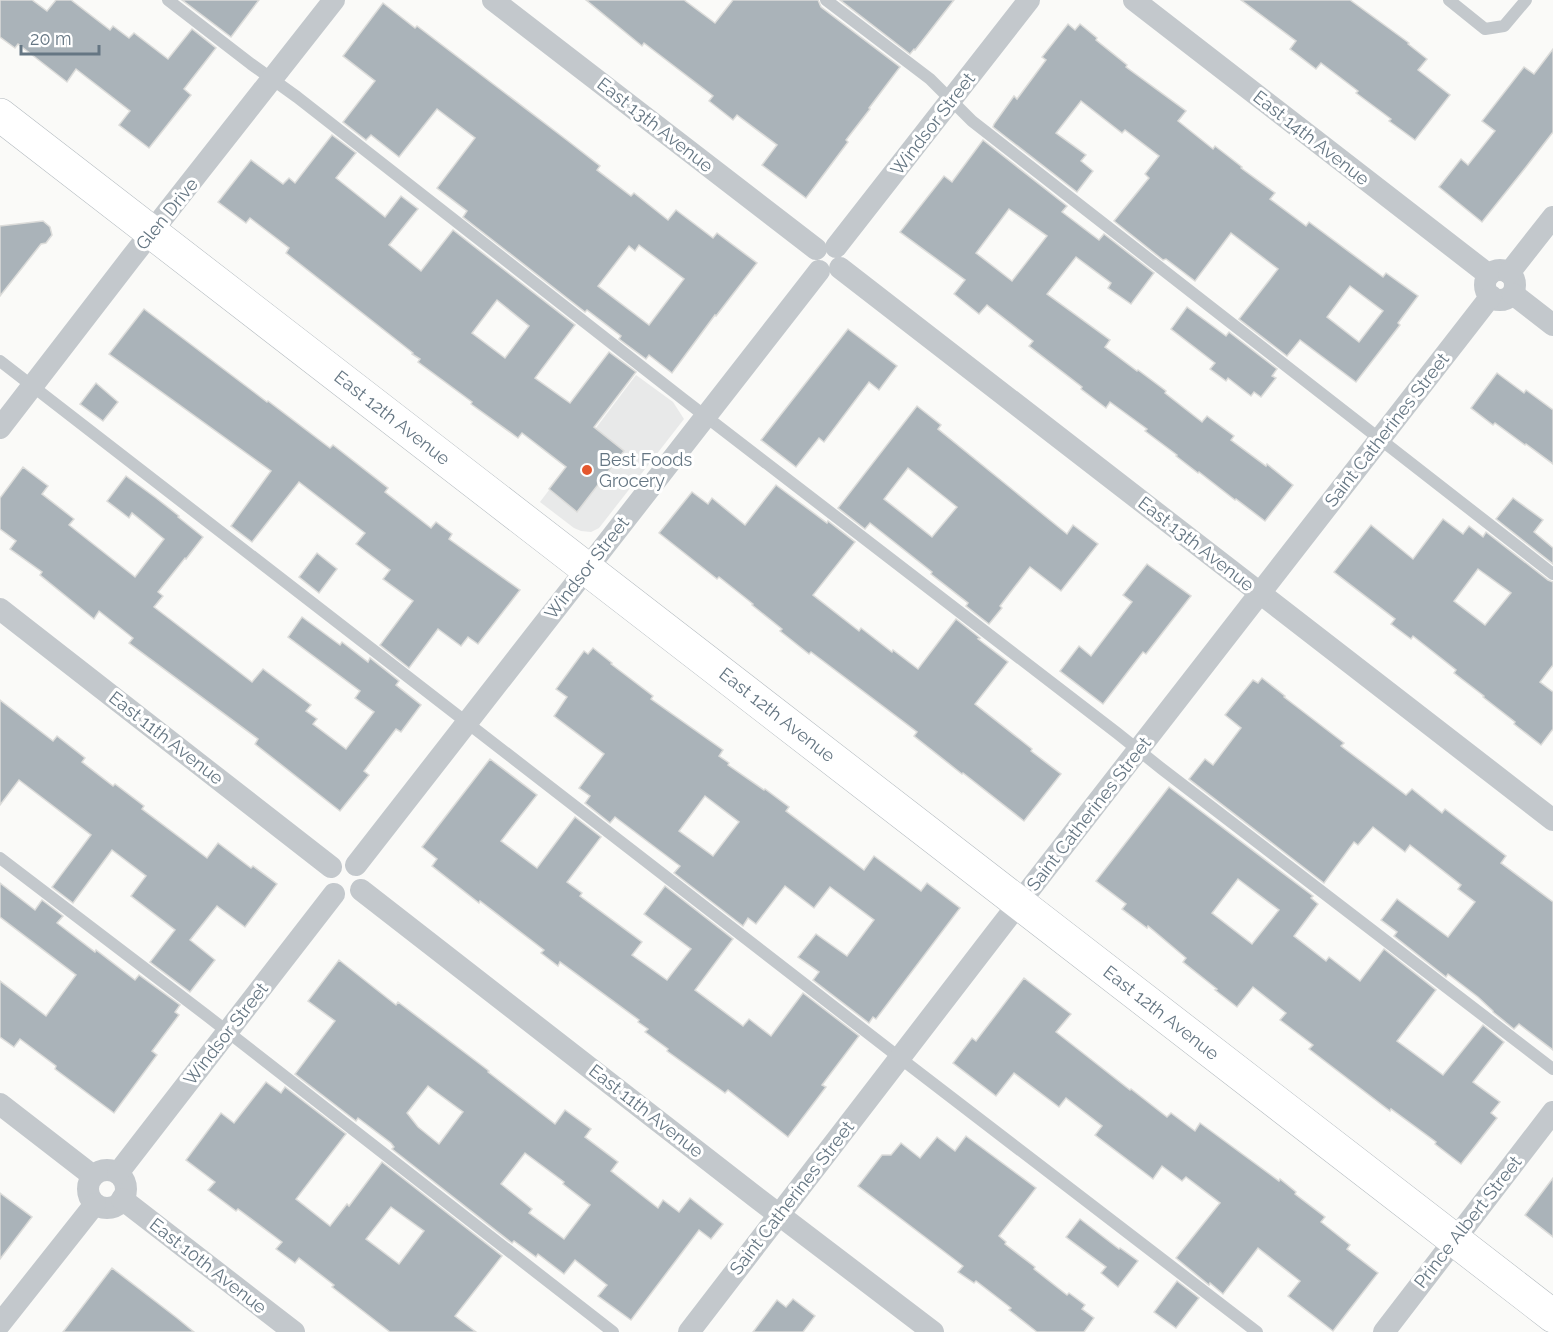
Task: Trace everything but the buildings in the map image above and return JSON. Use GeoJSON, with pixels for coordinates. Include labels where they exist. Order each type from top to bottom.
{"type":"FeatureCollection","features":[{"type":"Feature","properties":{"kind":"street","name":"Glen Drive"},"geometry":{"type":"LineString","coordinates":[[0,428],[334,0]]}},
{"type":"Feature","properties":{"kind":"street","name":"East 13th Avenue"},"geometry":{"type":"LineString","coordinates":[[493,0],[1553,820]]}},
{"type":"Feature","properties":{"kind":"street","name":"Windsor Street"},"geometry":{"type":"LineString","coordinates":[[356,865],[1029,0]]}},
{"type":"Feature","properties":{"kind":"street","name":"East 14th Avenue"},"geometry":{"type":"LineString","coordinates":[[1134,0],[1553,325]]}},
{"type":"Feature","properties":{"kind":"street","name":"East 12th Avenue"},"geometry":{"type":"LineString","coordinates":[[0,115],[1553,1316]]}},
{"type":"Feature","properties":{"kind":"street","name":"Saint Catherines Street"},"geometry":{"type":"LineString","coordinates":[[689,1332],[1553,217]]}},
{"type":"Feature","properties":{"kind":"street","name":"East 11th Avenue"},"geometry":{"type":"LineString","coordinates":[[0,609],[331,867]]}},
{"type":"Feature","properties":{"kind":"street"},"geometry":{"type":"LineString","coordinates":[[340,861],[356,865],[363,874],[361,890],[345,898],[334,894],[327,884],[331,867],[340,861]]}},
{"type":"Feature","properties":{"kind":"street","name":"East 11th Avenue"},"geometry":{"type":"LineString","coordinates":[[361,890],[933,1332]]}},
{"type":"Feature","properties":{"kind":"street","name":"Windsor Street"},"geometry":{"type":"LineString","coordinates":[[118,1173],[334,894]]}},
{"type":"Feature","properties":{"kind":"street"},"geometry":{"type":"LineString","coordinates":[[0,1104],[93,1176]]}},
{"type":"Feature","properties":{"kind":"street","name":"Prince Albert Street"},"geometry":{"type":"LineString","coordinates":[[1384,1332],[1553,1112]]}},
{"type":"Feature","properties":{"kind":"street"},"geometry":{"type":"LineString","coordinates":[[102,1170],[118,1173],[125,1183],[125,1194],[122,1199],[113,1207],[100,1207],[95,1204],[88,1187],[93,1176],[102,1170]]}},
{"type":"Feature","properties":{"kind":"street","name":"East 10th Avenue"},"geometry":{"type":"LineString","coordinates":[[122,1199],[294,1332]]}},
{"type":"Feature","properties":{"kind":"street"},"geometry":{"type":"LineString","coordinates":[[0,1324],[95,1204]]}},
{"type":"Feature","properties":{"kind":"lane"},"geometry":{"type":"LineString","coordinates":[[168,0],[273,79],[1138,751],[1553,1069]]}},
{"type":"Feature","properties":{"kind":"lane"},"geometry":{"type":"LineString","coordinates":[[826,0],[930,79],[972,121],[1553,574]]}},
{"type":"Feature","properties":{"kind":"lane"},"geometry":{"type":"LineString","coordinates":[[1449,0],[1485,29],[1504,26],[1526,0]]}},
{"type":"Feature","properties":{"kind":"lane"},"geometry":{"type":"LineString","coordinates":[[0,361],[1257,1332]]}},
{"type":"Feature","properties":{"kind":"lane"},"geometry":{"type":"LineString","coordinates":[[0,858],[613,1332]]}},
{"type":"Feature","properties":{"kind":"shaded area"},"geometry":{"type":"Polygon","coordinates":[[[636,375],[673,402],[684,419],[599,528],[591,532],[581,531],[540,502],[636,375]]]}},
{"type":"Feature","properties":{"kind":"place","name":"Best Foods Grocery"},"geometry":{"type":"Point","coordinates":[587,470]}}]}
